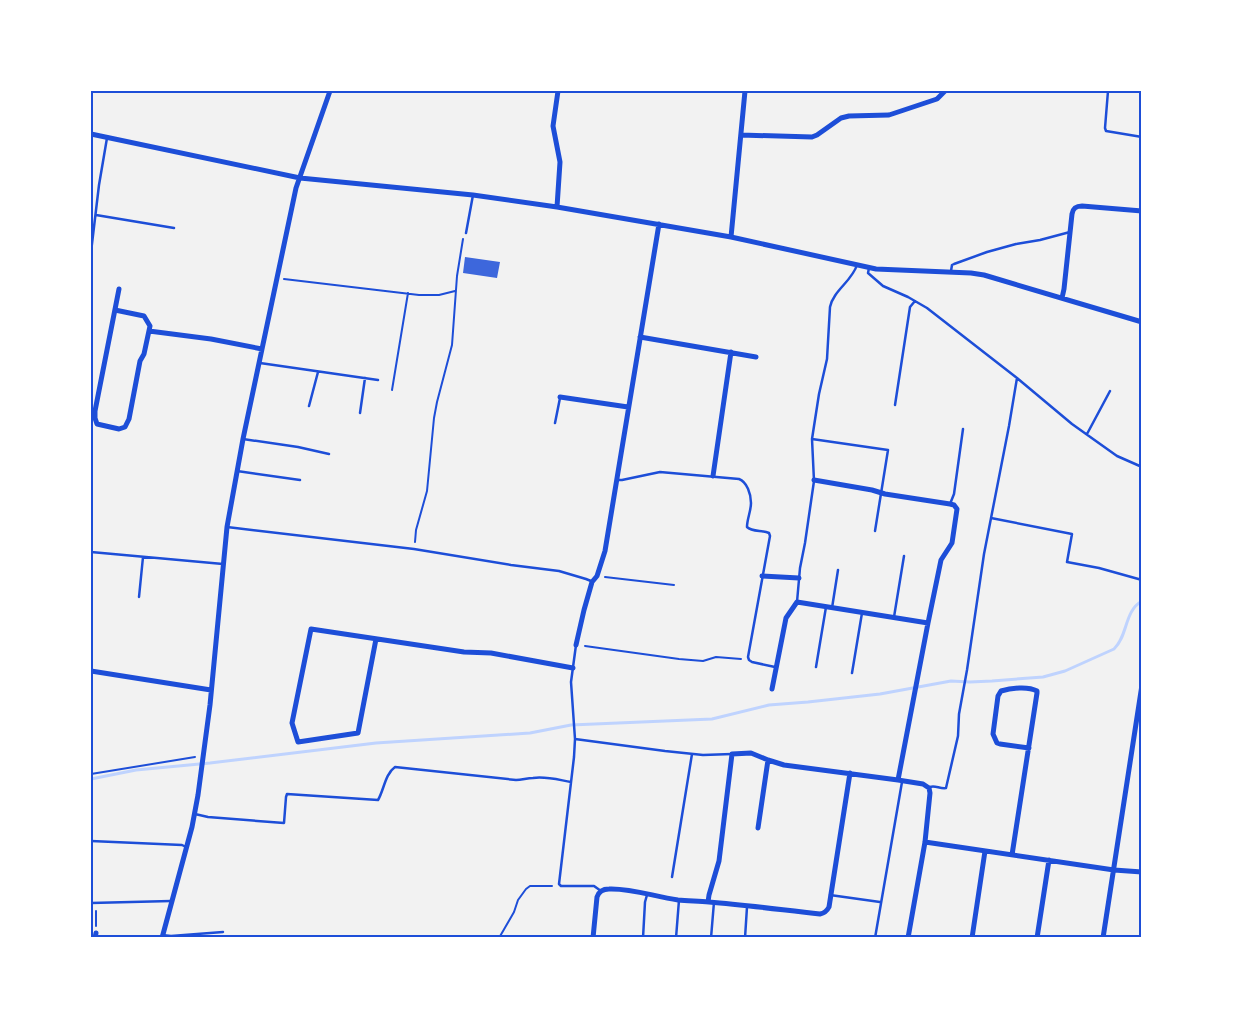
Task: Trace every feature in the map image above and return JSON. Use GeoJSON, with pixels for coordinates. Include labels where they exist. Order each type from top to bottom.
{"type":"FeatureCollection","features":[{"type":"Feature","properties":{"kind":"street"},"geometry":{"type":"LineString","coordinates":[[162,936],[195,814],[204,756],[227,527],[243,439],[296,188],[330,91]]}},
{"type":"Feature","properties":{"kind":"street"},"geometry":{"type":"LineString","coordinates":[[557,207],[560,162],[553,126],[558,91]]}},
{"type":"Feature","properties":{"kind":"street"},"geometry":{"type":"LineString","coordinates":[[731,237],[745,91]]}},
{"type":"Feature","properties":{"kind":"street"},"geometry":{"type":"LineString","coordinates":[[741,135],[812,137],[841,118],[889,114],[937,99],[945,91]]}},
{"type":"Feature","properties":{"kind":"street"},"geometry":{"type":"LineString","coordinates":[[91,134],[300,178],[473,195],[557,207],[731,237],[870,268],[971,273],[997,278],[1142,322]]}},
{"type":"Feature","properties":{"kind":"street"},"geometry":{"type":"LineString","coordinates":[[1062,298],[1074,208],[1082,206],[1142,211]]}},
{"type":"Feature","properties":{"kind":"street"},"geometry":{"type":"LineString","coordinates":[[576,645],[592,582],[597,576],[605,551],[659,224]]}},
{"type":"Feature","properties":{"kind":"street"},"geometry":{"type":"LineString","coordinates":[[115,310],[144,316],[150,322],[150,331],[144,354],[140,361],[129,419],[125,427],[119,428],[97,424],[95,411],[119,289]]}},
{"type":"Feature","properties":{"kind":"street"},"geometry":{"type":"LineString","coordinates":[[150,331],[210,339],[262,349]]}},
{"type":"Feature","properties":{"kind":"street"},"geometry":{"type":"LineString","coordinates":[[640,336],[756,357]]}},
{"type":"Feature","properties":{"kind":"street"},"geometry":{"type":"LineString","coordinates":[[713,476],[731,352]]}},
{"type":"Feature","properties":{"kind":"street"},"geometry":{"type":"LineString","coordinates":[[560,397],[628,407]]}},
{"type":"Feature","properties":{"kind":"street"},"geometry":{"type":"LineString","coordinates":[[814,480],[950,504],[954,505],[956,509],[952,543],[942,560],[928,623],[900,780]]}},
{"type":"Feature","properties":{"kind":"street"},"geometry":{"type":"LineString","coordinates":[[762,576],[799,578]]}},
{"type":"Feature","properties":{"kind":"street"},"geometry":{"type":"LineString","coordinates":[[772,689],[786,618],[797,602],[928,623]]}},
{"type":"Feature","properties":{"kind":"street"},"geometry":{"type":"LineString","coordinates":[[376,639],[358,733],[298,742],[292,723],[311,629],[464,652],[490,653],[573,668]]}},
{"type":"Feature","properties":{"kind":"street"},"geometry":{"type":"LineString","coordinates":[[91,671],[211,690]]}},
{"type":"Feature","properties":{"kind":"street"},"geometry":{"type":"LineString","coordinates":[[1103,938],[1142,685]]}},
{"type":"Feature","properties":{"kind":"street"},"geometry":{"type":"LineString","coordinates":[[1012,855],[1029,748],[1037,690],[1006,689],[1001,691],[998,696],[993,737],[1000,744],[1029,748]]}},
{"type":"Feature","properties":{"kind":"street"},"geometry":{"type":"LineString","coordinates":[[711,902],[709,895],[719,861],[732,754],[751,753],[784,764],[923,784],[929,788],[930,793],[925,842],[908,938]]}},
{"type":"Feature","properties":{"kind":"street"},"geometry":{"type":"LineString","coordinates":[[758,828],[768,760]]}},
{"type":"Feature","properties":{"kind":"street"},"geometry":{"type":"LineString","coordinates":[[593,938],[597,897],[602,891],[609,889],[634,891],[679,900],[820,914],[827,910],[850,773]]}},
{"type":"Feature","properties":{"kind":"street"},"geometry":{"type":"LineString","coordinates":[[925,842],[1114,870],[1142,872]]}},
{"type":"Feature","properties":{"kind":"street"},"geometry":{"type":"LineString","coordinates":[[972,938],[986,851]]}},
{"type":"Feature","properties":{"kind":"street"},"geometry":{"type":"LineString","coordinates":[[1037,938],[1049,860]]}},
{"type":"Feature","properties":{"kind":"lane"},"geometry":{"type":"LineString","coordinates":[[1108,91],[1106,131],[1142,137]]}},
{"type":"Feature","properties":{"kind":"lane"},"geometry":{"type":"LineString","coordinates":[[91,252],[107,137]]}},
{"type":"Feature","properties":{"kind":"lane"},"geometry":{"type":"LineString","coordinates":[[466,233],[473,195]]}},
{"type":"Feature","properties":{"kind":"lane"},"geometry":{"type":"LineString","coordinates":[[96,215],[174,228]]}},
{"type":"Feature","properties":{"kind":"lane"},"geometry":{"type":"LineString","coordinates":[[951,272],[954,264],[986,252],[1070,232]]}},
{"type":"Feature","properties":{"kind":"lane"},"geometry":{"type":"LineString","coordinates":[[797,602],[814,480],[812,439],[827,359],[831,302],[848,282],[857,265]]}},
{"type":"Feature","properties":{"kind":"lane"},"geometry":{"type":"LineString","coordinates":[[870,268],[868,273],[883,286],[928,308],[1017,378],[1059,414],[1117,456],[1142,467]]}},
{"type":"Feature","properties":{"kind":"lane"},"geometry":{"type":"LineString","coordinates":[[895,405],[910,306],[915,300]]}},
{"type":"Feature","properties":{"kind":"lane"},"geometry":{"type":"LineString","coordinates":[[259,363],[378,380]]}},
{"type":"Feature","properties":{"kind":"lane"},"geometry":{"type":"LineString","coordinates":[[309,406],[318,372]]}},
{"type":"Feature","properties":{"kind":"lane"},"geometry":{"type":"LineString","coordinates":[[360,413],[365,378]]}},
{"type":"Feature","properties":{"kind":"lane"},"geometry":{"type":"LineString","coordinates":[[929,788],[934,786],[946,788],[958,736],[958,714],[966,675],[984,554],[1017,378]]}},
{"type":"Feature","properties":{"kind":"lane"},"geometry":{"type":"LineString","coordinates":[[1087,434],[1110,392]]}},
{"type":"Feature","properties":{"kind":"lane"},"geometry":{"type":"LineString","coordinates":[[555,423],[560,397]]}},
{"type":"Feature","properties":{"kind":"lane"},"geometry":{"type":"LineString","coordinates":[[950,504],[954,494],[963,429]]}},
{"type":"Feature","properties":{"kind":"lane"},"geometry":{"type":"LineString","coordinates":[[243,439],[298,447],[329,454]]}},
{"type":"Feature","properties":{"kind":"lane"},"geometry":{"type":"LineString","coordinates":[[812,439],[888,450],[875,532]]}},
{"type":"Feature","properties":{"kind":"lane"},"geometry":{"type":"LineString","coordinates":[[237,471],[300,480]]}},
{"type":"Feature","properties":{"kind":"lane"},"geometry":{"type":"LineString","coordinates":[[616,480],[625,480],[660,472],[713,476],[742,481],[747,488],[751,501],[747,527],[769,533],[770,536],[748,658],[752,662],[776,668]]}},
{"type":"Feature","properties":{"kind":"lane"},"geometry":{"type":"LineString","coordinates":[[990,518],[1072,534],[1066,562],[1099,568],[1142,580]]}},
{"type":"Feature","properties":{"kind":"lane"},"geometry":{"type":"LineString","coordinates":[[227,527],[414,549],[559,571],[592,582]]}},
{"type":"Feature","properties":{"kind":"lane"},"geometry":{"type":"LineString","coordinates":[[91,552],[223,564]]}},
{"type":"Feature","properties":{"kind":"lane"},"geometry":{"type":"LineString","coordinates":[[894,617],[904,556]]}},
{"type":"Feature","properties":{"kind":"lane"},"geometry":{"type":"LineString","coordinates":[[139,597],[143,557]]}},
{"type":"Feature","properties":{"kind":"lane"},"geometry":{"type":"LineString","coordinates":[[832,608],[838,570]]}},
{"type":"Feature","properties":{"kind":"lane"},"geometry":{"type":"LineString","coordinates":[[816,667],[826,606]]}},
{"type":"Feature","properties":{"kind":"lane"},"geometry":{"type":"LineString","coordinates":[[852,673],[862,612]]}},
{"type":"Feature","properties":{"kind":"lane"},"geometry":{"type":"LineString","coordinates":[[576,645],[571,682],[575,739],[559,884],[594,886],[602,891]]}},
{"type":"Feature","properties":{"kind":"lane"},"geometry":{"type":"LineString","coordinates":[[575,739],[692,754],[732,754]]}},
{"type":"Feature","properties":{"kind":"lane"},"geometry":{"type":"LineString","coordinates":[[672,877],[692,754]]}},
{"type":"Feature","properties":{"kind":"lane"},"geometry":{"type":"LineString","coordinates":[[195,814],[284,823],[287,794],[378,800],[388,776],[395,767],[516,780],[544,778],[571,782]]}},
{"type":"Feature","properties":{"kind":"lane"},"geometry":{"type":"LineString","coordinates":[[875,938],[900,780]]}},
{"type":"Feature","properties":{"kind":"lane"},"geometry":{"type":"LineString","coordinates":[[91,841],[186,846]]}},
{"type":"Feature","properties":{"kind":"lane"},"geometry":{"type":"LineString","coordinates":[[643,938],[647,894]]}},
{"type":"Feature","properties":{"kind":"lane"},"geometry":{"type":"LineString","coordinates":[[830,895],[880,902]]}},
{"type":"Feature","properties":{"kind":"lane"},"geometry":{"type":"LineString","coordinates":[[676,938],[679,900]]}},
{"type":"Feature","properties":{"kind":"lane"},"geometry":{"type":"LineString","coordinates":[[91,903],[171,901]]}},
{"type":"Feature","properties":{"kind":"lane"},"geometry":{"type":"LineString","coordinates":[[711,902],[711,938]]}},
{"type":"Feature","properties":{"kind":"lane"},"geometry":{"type":"LineString","coordinates":[[745,938],[747,906]]}},
{"type":"Feature","properties":{"kind":"lane"},"geometry":{"type":"LineString","coordinates":[[162,936],[222,932]]}},
{"type":"Feature","properties":{"kind":"path"},"geometry":{"type":"LineString","coordinates":[[414,549],[416,530],[428,484],[434,418],[452,344],[458,268],[466,233]]}},
{"type":"Feature","properties":{"kind":"path"},"geometry":{"type":"LineString","coordinates":[[277,279],[430,296],[444,295],[456,291]]}},
{"type":"Feature","properties":{"kind":"path"},"geometry":{"type":"LineString","coordinates":[[392,390],[408,294]]}},
{"type":"Feature","properties":{"kind":"path"},"geometry":{"type":"LineString","coordinates":[[597,576],[674,585]]}},
{"type":"Feature","properties":{"kind":"path"},"geometry":{"type":"LineString","coordinates":[[576,645],[703,661],[716,657],[737,660],[748,658]]}},
{"type":"Feature","properties":{"kind":"path"},"geometry":{"type":"LineString","coordinates":[[91,774],[204,756]]}},
{"type":"Feature","properties":{"kind":"path"},"geometry":{"type":"LineString","coordinates":[[499,938],[514,912],[518,900],[526,889],[530,886],[560,885]]}},
{"type":"Feature","properties":{"kind":"path"},"geometry":{"type":"LineString","coordinates":[[96,935],[96,916],[99,903]]}},
{"type":"Feature","properties":{"kind":"building"},"geometry":{"type":"Polygon","coordinates":[[[465,257],[500,262],[497,278],[463,273],[465,257]]]}},
{"type":"Feature","properties":{"kind":"waterway"},"geometry":{"type":"LineString","coordinates":[[91,779],[136,770],[376,743],[530,733],[571,725],[712,719],[769,705],[880,694],[951,681],[970,682],[1043,677],[1065,671],[1114,649],[1122,637],[1132,611],[1142,601]]}}]}
